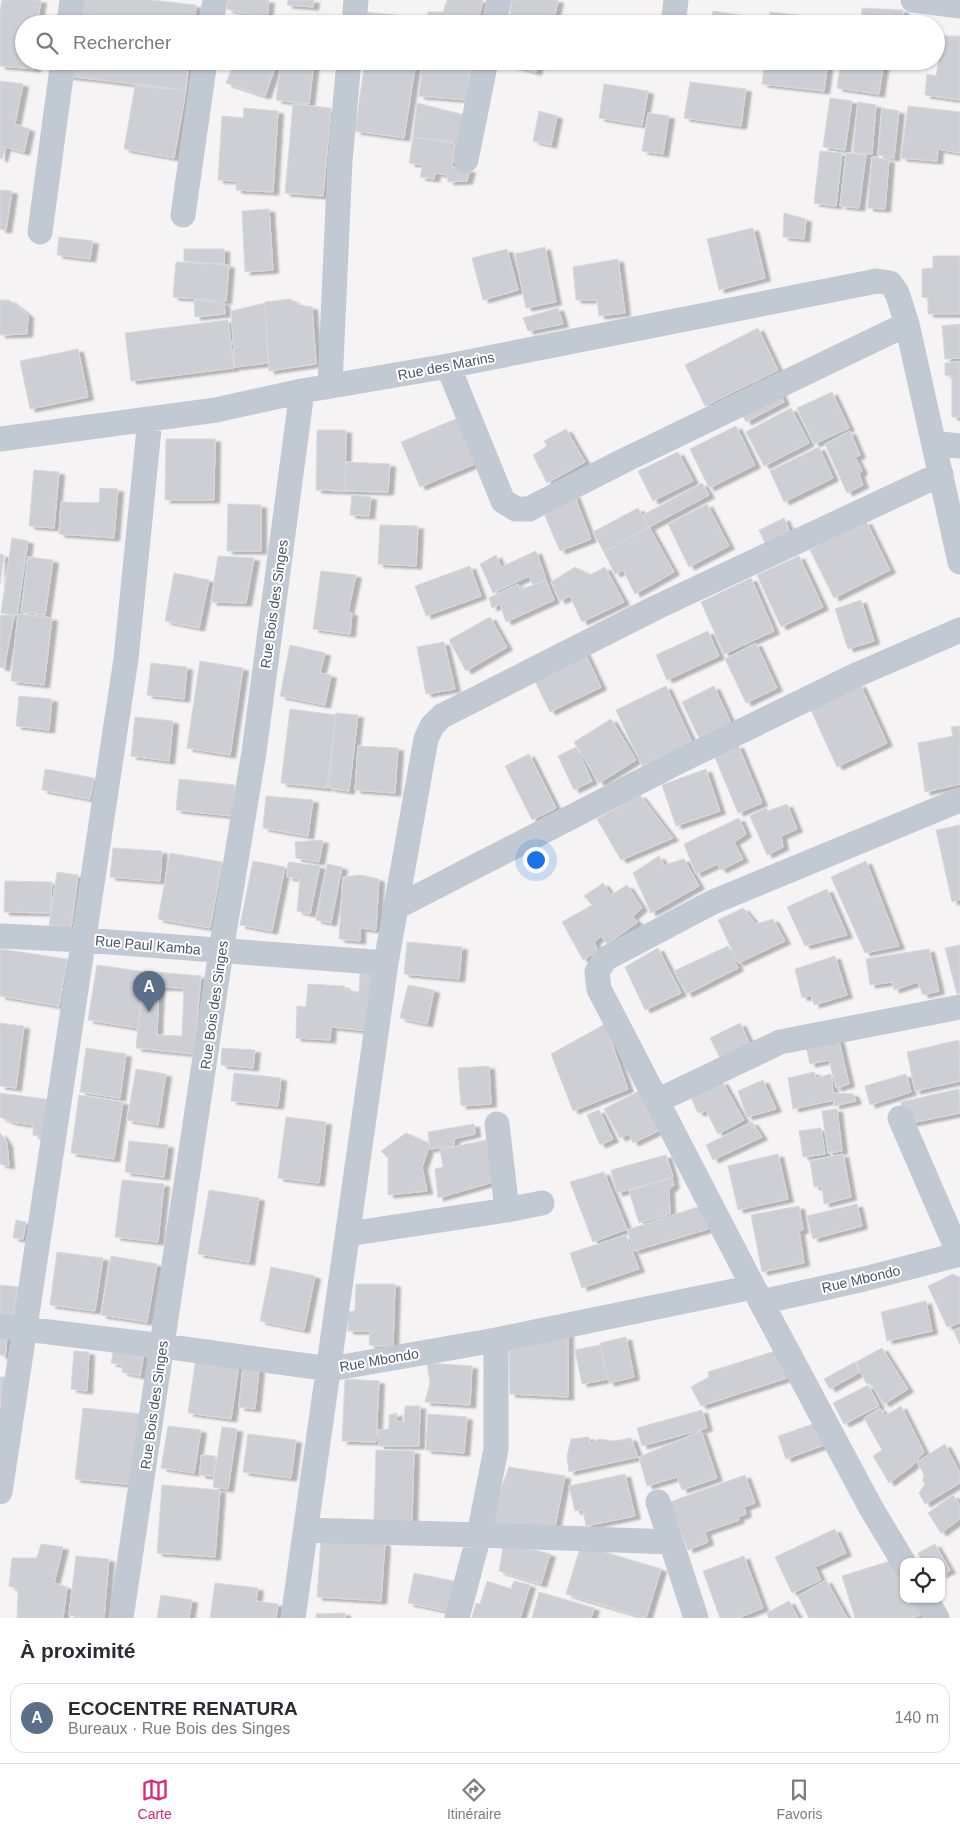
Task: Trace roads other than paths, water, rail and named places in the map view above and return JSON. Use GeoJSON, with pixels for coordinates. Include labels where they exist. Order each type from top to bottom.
{"type":"FeatureCollection","features":[{"type":"Feature","properties":{"kind":"street"},"geometry":{"type":"LineString","coordinates":[[70,15],[72,0]]}},
{"type":"Feature","properties":{"kind":"street"},"geometry":{"type":"LineString","coordinates":[[212,15],[215,0]]}},
{"type":"Feature","properties":{"kind":"street"},"geometry":{"type":"LineString","coordinates":[[355,15],[356,0]]}},
{"type":"Feature","properties":{"kind":"street"},"geometry":{"type":"LineString","coordinates":[[496,15],[499,0]]}},
{"type":"Feature","properties":{"kind":"street"},"geometry":{"type":"LineString","coordinates":[[674,15],[676,0]]}},
{"type":"Feature","properties":{"kind":"street"},"geometry":{"type":"LineString","coordinates":[[913,0],[960,6]]}},
{"type":"Feature","properties":{"kind":"street"},"geometry":{"type":"LineString","coordinates":[[40,232],[62,70]]}},
{"type":"Feature","properties":{"kind":"street"},"geometry":{"type":"LineString","coordinates":[[183,215],[204,70]]}},
{"type":"Feature","properties":{"kind":"street"},"geometry":{"type":"LineString","coordinates":[[330,386],[340,161],[348,70]]}},
{"type":"Feature","properties":{"kind":"street"},"geometry":{"type":"LineString","coordinates":[[466,160],[484,70]]}},
{"type":"Feature","properties":{"kind":"street","name":"Rue des Marins"},"geometry":{"type":"LineString","coordinates":[[0,439],[216,410],[302,391],[448,366],[877,281],[890,283],[897,294],[907,324]]}},
{"type":"Feature","properties":{"kind":"street"},"geometry":{"type":"LineString","coordinates":[[448,366],[503,501],[516,509],[529,509],[907,324],[960,562]]}},
{"type":"Feature","properties":{"kind":"street","name":"Rue Bois des Singes"},"geometry":{"type":"LineString","coordinates":[[121,1618],[221,951],[255,743],[302,391]]}},
{"type":"Feature","properties":{"kind":"street"},"geometry":{"type":"LineString","coordinates":[[0,1492],[12,1327],[84,940],[126,659],[150,420]]}},
{"type":"Feature","properties":{"kind":"street"},"geometry":{"type":"LineString","coordinates":[[934,443],[960,446]]}},
{"type":"Feature","properties":{"kind":"street"},"geometry":{"type":"LineString","coordinates":[[293,1618],[330,1369],[386,963],[426,739],[432,726],[442,716],[658,607],[941,474]]}},
{"type":"Feature","properties":{"kind":"street"},"geometry":{"type":"LineString","coordinates":[[395,908],[678,762],[854,676],[960,630]]}},
{"type":"Feature","properties":{"kind":"street"},"geometry":{"type":"LineString","coordinates":[[902,1558],[871,1508],[757,1294],[599,989],[597,972],[606,959],[713,902],[960,800]]}},
{"type":"Feature","properties":{"kind":"street","name":"Rue Paul Kamba"},"geometry":{"type":"LineString","coordinates":[[0,936],[289,954],[386,963]]}},
{"type":"Feature","properties":{"kind":"street"},"geometry":{"type":"LineString","coordinates":[[657,1101],[780,1042],[960,1007]]}},
{"type":"Feature","properties":{"kind":"street"},"geometry":{"type":"LineString","coordinates":[[900,1118],[960,1254]]}},
{"type":"Feature","properties":{"kind":"street"},"geometry":{"type":"LineString","coordinates":[[497,1124],[507,1210]]}},
{"type":"Feature","properties":{"kind":"street"},"geometry":{"type":"LineString","coordinates":[[348,1234],[542,1203]]}},
{"type":"Feature","properties":{"kind":"street","name":"Rue Mbondo"},"geometry":{"type":"LineString","coordinates":[[12,1327],[330,1369],[757,1294],[864,1279],[960,1254]]}},
{"type":"Feature","properties":{"kind":"street"},"geometry":{"type":"LineString","coordinates":[[458,1618],[479,1535],[496,1449],[496,1340]]}},
{"type":"Feature","properties":{"kind":"street"},"geometry":{"type":"LineString","coordinates":[[658,1502],[696,1618]]}},
{"type":"Feature","properties":{"kind":"street"},"geometry":{"type":"LineString","coordinates":[[306,1530],[670,1542]]}},
{"type":"Feature","properties":{"kind":"street"},"geometry":{"type":"LineString","coordinates":[[928,1603],[937,1618]]}},
{"type":"Feature","properties":{"kind":"place","name":"ECOCENTRE RENATURA"},"geometry":{"type":"Point","coordinates":[149,1012]}}]}
